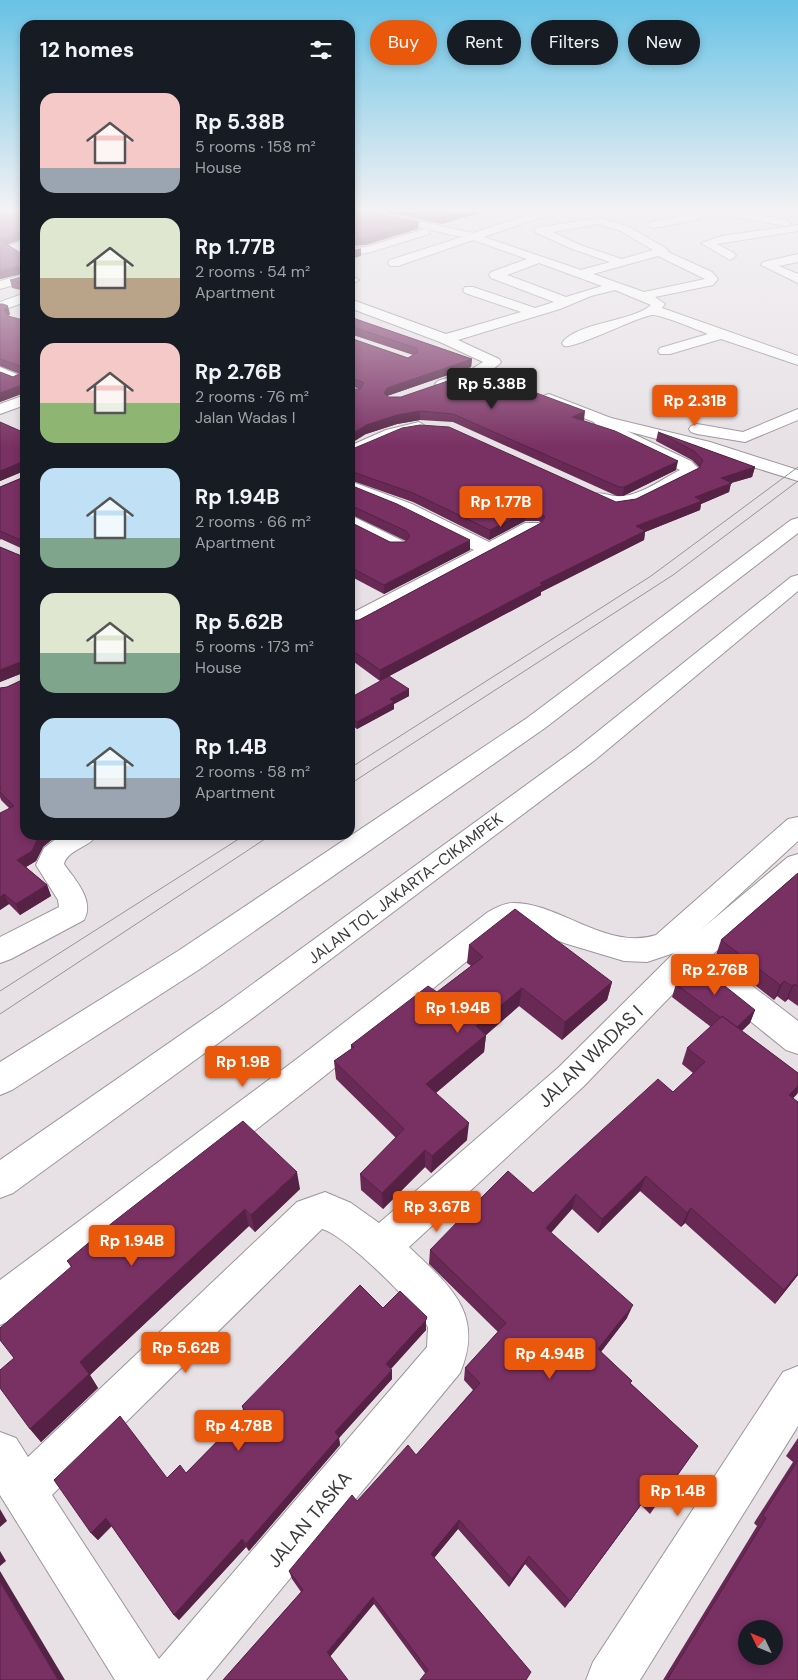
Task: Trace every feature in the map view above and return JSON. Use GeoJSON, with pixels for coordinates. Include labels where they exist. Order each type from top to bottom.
{"type":"FeatureCollection","features":[{"type":"Feature","properties":{"kind":"main road"},"geometry":{"type":"LineString","coordinates":[[470,290],[534,312]]}},
{"type":"Feature","properties":{"kind":"main road"},"geometry":{"type":"LineString","coordinates":[[536,290],[567,302]]}},
{"type":"Feature","properties":{"kind":"main road"},"geometry":{"type":"LineString","coordinates":[[445,339],[567,302],[587,293],[599,290]]}},
{"type":"Feature","properties":{"kind":"main road"},"geometry":{"type":"LineString","coordinates":[[569,343],[588,333],[654,310],[658,304],[629,290]]}},
{"type":"Feature","properties":{"kind":"main road"},"geometry":{"type":"LineString","coordinates":[[643,296],[669,290]]}},
{"type":"Feature","properties":{"kind":"main road"},"geometry":{"type":"LineString","coordinates":[[0,307],[20,298]]}},
{"type":"Feature","properties":{"kind":"main road"},"geometry":{"type":"LineString","coordinates":[[355,305],[445,339],[494,362],[477,372],[431,388]]}},
{"type":"Feature","properties":{"kind":"main road"},"geometry":{"type":"LineString","coordinates":[[654,310],[798,361]]}},
{"type":"Feature","properties":{"kind":"main road"},"geometry":{"type":"LineString","coordinates":[[366,327],[390,317]]}},
{"type":"Feature","properties":{"kind":"main road"},"geometry":{"type":"LineString","coordinates":[[477,317],[494,324]]}},
{"type":"Feature","properties":{"kind":"main road"},"geometry":{"type":"LineString","coordinates":[[420,329],[438,323]]}},
{"type":"Feature","properties":{"kind":"main road"},"geometry":{"type":"LineString","coordinates":[[665,351],[722,334]]}},
{"type":"Feature","properties":{"kind":"main road"},"geometry":{"type":"LineString","coordinates":[[0,371],[16,379]]}},
{"type":"Feature","properties":{"kind":"main road"},"geometry":{"type":"LineString","coordinates":[[477,372],[496,379]]}},
{"type":"Feature","properties":{"kind":"main road"},"geometry":{"type":"LineString","coordinates":[[532,393],[605,421],[704,446],[798,476]]}},
{"type":"Feature","properties":{"kind":"main road"},"geometry":{"type":"LineString","coordinates":[[0,409],[20,402]]}},
{"type":"Feature","properties":{"kind":"main road"},"geometry":{"type":"LineString","coordinates":[[581,490],[607,502],[628,503],[689,472],[690,469],[685,465],[606,428],[602,423],[611,418],[635,418],[745,437],[798,414]]}},
{"type":"Feature","properties":{"kind":"main road"},"geometry":{"type":"LineString","coordinates":[[355,450],[373,440],[396,431],[434,427]]}},
{"type":"Feature","properties":{"kind":"main road"},"geometry":{"type":"LineString","coordinates":[[355,488],[405,508],[488,549]]}},
{"type":"Feature","properties":{"kind":"main road"},"geometry":{"type":"LineString","coordinates":[[355,524],[398,546]]}},
{"type":"Feature","properties":{"kind":"main road"},"geometry":{"type":"LineString","coordinates":[[0,1080],[189,960],[536,723],[798,524]]}},
{"type":"Feature","properties":{"kind":"main road"},"geometry":{"type":"LineString","coordinates":[[355,620],[532,527]]}},
{"type":"Feature","properties":{"kind":"main road","name":"JALAN TOL JAKARTA–CIKAMPEK"},"geometry":{"type":"LineString","coordinates":[[0,1180],[239,1011],[586,754],[798,581]]}},
{"type":"Feature","properties":{"kind":"main road"},"geometry":{"type":"LineString","coordinates":[[0,1304],[310,1068],[498,920],[511,914],[527,915],[575,935],[624,949],[647,950],[666,944],[798,826]]}},
{"type":"Feature","properties":{"kind":"main road"},"geometry":{"type":"LineString","coordinates":[[0,951],[74,912],[72,899],[50,865],[50,859],[55,853],[75,840]]}},
{"type":"Feature","properties":{"kind":"main road","name":"JALAN WADAS I"},"geometry":{"type":"LineString","coordinates":[[382,1247],[570,1077],[690,956],[798,864]]}},
{"type":"Feature","properties":{"kind":"main road"},"geometry":{"type":"LineString","coordinates":[[690,956],[798,1040]]}},
{"type":"Feature","properties":{"kind":"main road"},"geometry":{"type":"LineString","coordinates":[[144,1680],[12,1473],[310,1215],[326,1210],[332,1212],[382,1247]]}},
{"type":"Feature","properties":{"kind":"main road","name":"JALAN TASKA"},"geometry":{"type":"LineString","coordinates":[[174,1680],[444,1358],[450,1337],[447,1320],[435,1302],[382,1247]]}},
{"type":"Feature","properties":{"kind":"main road"},"geometry":{"type":"LineString","coordinates":[[611,1680],[798,1387]]}},
{"type":"Feature","properties":{"kind":"building"},"geometry":{"type":"Polygon","coordinates":[[[0,304],[3,304],[8,306],[4,310],[8,316],[20,319],[20,366],[0,359],[0,304]]]}},
{"type":"Feature","properties":{"kind":"building"},"geometry":{"type":"Polygon","coordinates":[[[355,319],[472,359],[387,388],[384,393],[388,397],[401,397],[477,371],[585,411],[572,417],[615,431],[678,461],[624,487],[619,487],[453,414],[420,411],[397,415],[366,425],[355,432],[355,389],[360,389],[364,383],[355,379],[355,340],[408,358],[418,352],[416,348],[355,328],[355,319]]]}},
{"type":"Feature","properties":{"kind":"building"},"geometry":{"type":"Polygon","coordinates":[[[0,372],[13,377],[20,374],[20,386],[0,393],[0,372]]]}},
{"type":"Feature","properties":{"kind":"building"},"geometry":{"type":"Polygon","coordinates":[[[0,422],[20,431],[20,463],[0,471],[0,422]]]}},
{"type":"Feature","properties":{"kind":"building"},"geometry":{"type":"Polygon","coordinates":[[[420,425],[449,427],[616,502],[636,499],[699,468],[703,460],[694,451],[658,432],[755,467],[721,478],[732,483],[695,497],[702,501],[636,526],[645,531],[540,583],[542,585],[380,670],[355,652],[355,620],[541,523],[545,517],[540,512],[526,512],[490,530],[413,493],[355,473],[355,448],[402,428],[420,425]]]}},
{"type":"Feature","properties":{"kind":"building"},"geometry":{"type":"Polygon","coordinates":[[[20,479],[20,540],[0,531],[0,487],[20,479]]]}},
{"type":"Feature","properties":{"kind":"building"},"geometry":{"type":"Polygon","coordinates":[[[355,487],[397,504],[470,540],[384,585],[355,570],[355,524],[390,542],[405,542],[410,536],[406,531],[355,507],[355,487]]]}},
{"type":"Feature","properties":{"kind":"building"},"geometry":{"type":"Polygon","coordinates":[[[0,547],[20,555],[20,662],[0,670],[0,547]]]}},
{"type":"Feature","properties":{"kind":"building"},"geometry":{"type":"Polygon","coordinates":[[[389,676],[409,689],[390,699],[394,702],[357,722],[355,721],[355,695],[389,676]]]}},
{"type":"Feature","properties":{"kind":"building"},"geometry":{"type":"Polygon","coordinates":[[[20,681],[20,840],[37,840],[32,851],[17,860],[47,885],[16,904],[4,894],[0,897],[0,813],[14,806],[0,792],[0,688],[20,681]]]}},
{"type":"Feature","properties":{"kind":"building"},"geometry":{"type":"Polygon","coordinates":[[[798,873],[798,986],[794,984],[792,986],[784,981],[780,985],[721,940],[798,873]]]}},
{"type":"Feature","properties":{"kind":"building"},"geometry":{"type":"Polygon","coordinates":[[[515,909],[612,982],[565,1022],[522,988],[476,1026],[486,1035],[426,1084],[469,1123],[432,1156],[425,1150],[382,1193],[360,1174],[404,1129],[334,1061],[354,1047],[351,1045],[428,986],[437,992],[483,957],[469,945],[515,909]]]}},
{"type":"Feature","properties":{"kind":"building"},"geometry":{"type":"Polygon","coordinates":[[[696,963],[755,1010],[737,1027],[722,1016],[721,1018],[676,984],[696,963]]]}},
{"type":"Feature","properties":{"kind":"building"},"geometry":{"type":"Polygon","coordinates":[[[722,1016],[798,1073],[798,1086],[789,1095],[798,1102],[798,1273],[784,1290],[691,1208],[687,1213],[646,1176],[602,1219],[576,1194],[546,1228],[633,1305],[598,1349],[632,1381],[630,1383],[698,1446],[657,1504],[648,1495],[570,1601],[529,1556],[512,1579],[459,1520],[431,1554],[531,1672],[526,1680],[420,1680],[428,1670],[373,1597],[327,1652],[348,1680],[223,1680],[303,1590],[289,1571],[352,1495],[357,1501],[408,1445],[416,1455],[480,1383],[465,1368],[506,1323],[430,1250],[508,1171],[533,1193],[658,1079],[673,1092],[705,1062],[687,1048],[722,1016]]]}},
{"type":"Feature","properties":{"kind":"building"},"geometry":{"type":"Polygon","coordinates":[[[243,1121],[297,1172],[251,1215],[245,1209],[80,1362],[89,1374],[30,1429],[0,1388],[0,1370],[14,1358],[0,1340],[0,1328],[72,1266],[67,1261],[112,1223],[243,1121]]]}},
{"type":"Feature","properties":{"kind":"building"},"geometry":{"type":"Polygon","coordinates":[[[360,1285],[383,1308],[400,1291],[427,1317],[426,1320],[386,1364],[392,1370],[335,1432],[339,1437],[246,1544],[242,1539],[174,1615],[106,1518],[91,1533],[54,1480],[120,1416],[167,1478],[180,1465],[186,1473],[246,1412],[242,1406],[360,1285]]]}},
{"type":"Feature","properties":{"kind":"building"},"geometry":{"type":"Polygon","coordinates":[[[798,1460],[798,1680],[667,1680],[766,1518],[763,1515],[798,1460]]]}},
{"type":"Feature","properties":{"kind":"building"},"geometry":{"type":"Polygon","coordinates":[[[0,1582],[58,1680],[0,1680],[0,1582]]]}},
{"type":"Feature","properties":{"kind":"tram line"},"geometry":{"type":"LineString","coordinates":[[355,765],[651,576],[798,467]]}},
{"type":"Feature","properties":{"kind":"tram line"},"geometry":{"type":"LineString","coordinates":[[355,781],[673,575],[798,481]]}},
{"type":"Feature","properties":{"kind":"tram line"},"geometry":{"type":"LineString","coordinates":[[0,991],[237,840]]}},
{"type":"Feature","properties":{"kind":"tram line"},"geometry":{"type":"LineString","coordinates":[[0,1014],[263,840]]}}]}
